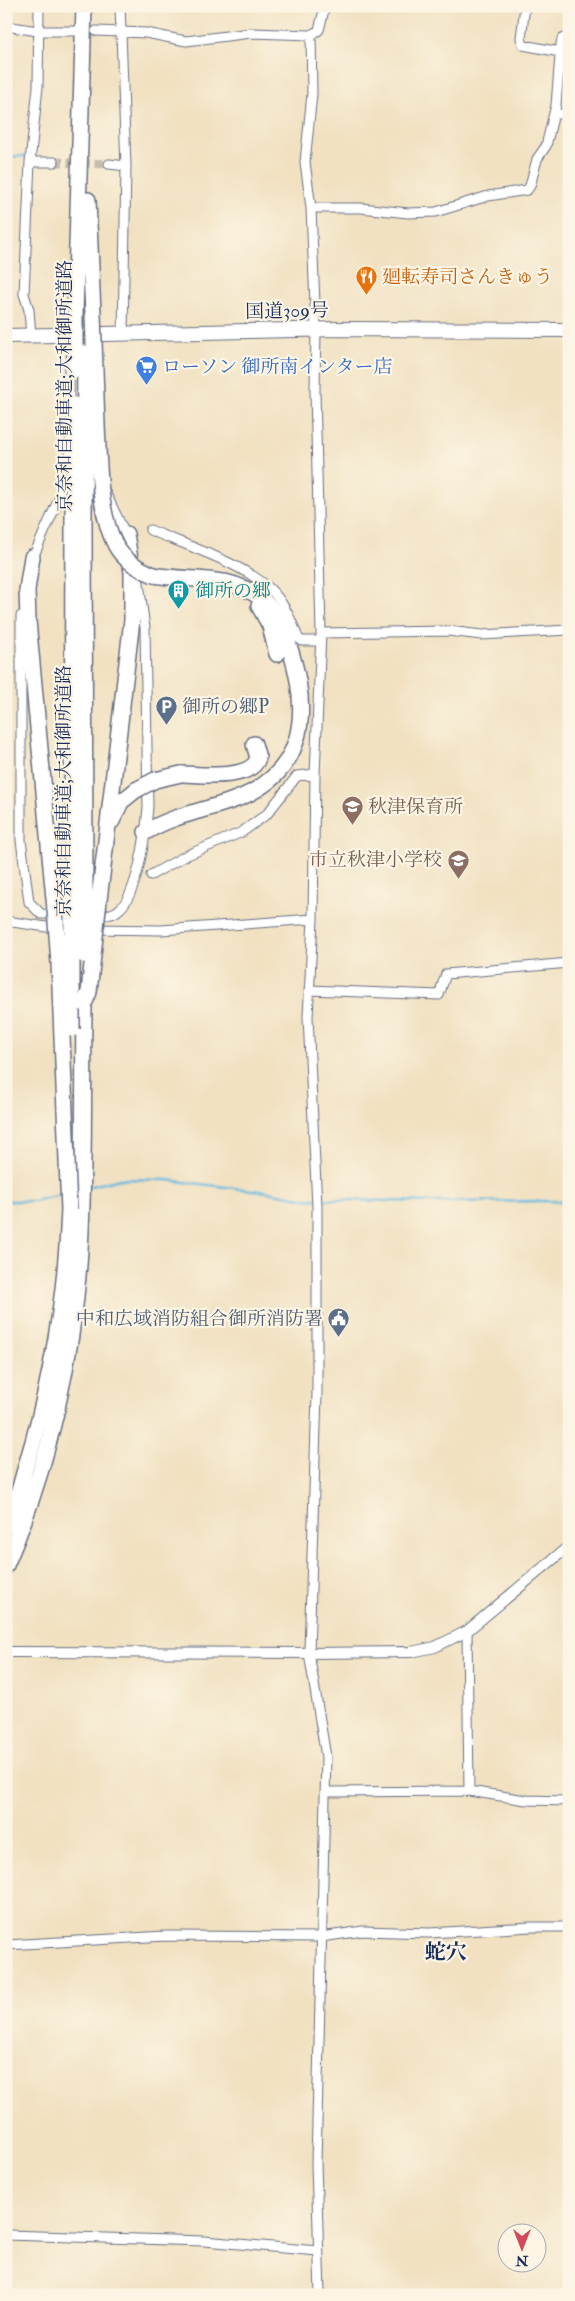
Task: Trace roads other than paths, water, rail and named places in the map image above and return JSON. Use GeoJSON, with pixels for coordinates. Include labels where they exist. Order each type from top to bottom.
{"type":"FeatureCollection","features":[{"type":"Feature","properties":{"kind":"highway","name":"京奈和自動車道;大和御所道路"},"geometry":{"type":"LineString","coordinates":[[6,1528],[31,1452],[53,1357],[68,1251],[85,909],[79,519],[86,156],[85,6]]}},
{"type":"Feature","properties":{"kind":"highway","name":"京奈和自動車道;大和御所道路"},"geometry":{"type":"LineString","coordinates":[[84,314],[85,6]]}},
{"type":"Feature","properties":{"kind":"highway"},"geometry":{"type":"LineString","coordinates":[[84,314],[100,469],[108,526],[117,548],[123,556],[143,571],[154,576],[183,580],[225,582],[248,589],[258,595],[279,619],[294,660],[302,703],[298,736],[282,768],[265,784],[233,800],[163,823],[146,832]]}},
{"type":"Feature","properties":{"kind":"highway","name":"国道309号"},"geometry":{"type":"LineString","coordinates":[[6,336],[316,329],[569,330]]}},
{"type":"Feature","properties":{"kind":"highway"},"geometry":{"type":"LineString","coordinates":[[106,839],[133,601],[132,572],[126,534]]}},
{"type":"Feature","properties":{"kind":"highway"},"geometry":{"type":"LineString","coordinates":[[32,556],[27,590],[28,621],[59,963],[69,1210]]}},
{"type":"Feature","properties":{"kind":"highway"},"geometry":{"type":"LineString","coordinates":[[225,582],[246,592],[260,607],[272,632],[277,654]]}},
{"type":"Feature","properties":{"kind":"highway"},"geometry":{"type":"LineString","coordinates":[[6,1565],[46,1447],[57,1406],[75,1301],[82,1200],[84,1004],[90,992],[85,909],[106,839],[121,802],[136,790],[156,780],[181,774],[222,774],[246,771],[254,766],[258,758],[254,744],[261,755],[260,770],[248,789],[233,800]]}},
{"type":"Feature","properties":{"kind":"street"},"geometry":{"type":"LineString","coordinates":[[31,336],[29,310],[24,294],[30,162],[38,87],[39,6]]}},
{"type":"Feature","properties":{"kind":"street"},"geometry":{"type":"LineString","coordinates":[[120,6],[126,166],[123,334]]}},
{"type":"Feature","properties":{"kind":"street"},"geometry":{"type":"LineString","coordinates":[[96,31],[146,33],[186,41],[251,33],[311,35],[319,30],[325,6]]}},
{"type":"Feature","properties":{"kind":"street"},"geometry":{"type":"LineString","coordinates":[[525,6],[521,38],[523,45],[560,52]]}},
{"type":"Feature","properties":{"kind":"street"},"geometry":{"type":"LineString","coordinates":[[6,26],[38,31],[76,31]]}},
{"type":"Feature","properties":{"kind":"street"},"geometry":{"type":"LineString","coordinates":[[311,35],[312,94],[305,162],[311,208],[316,329],[315,391],[320,637],[315,774],[313,919],[309,990],[310,1089],[317,1206],[316,1393],[309,1653],[326,1757],[316,2164],[320,2295]]}},
{"type":"Feature","properties":{"kind":"street"},"geometry":{"type":"LineString","coordinates":[[311,208],[361,208],[408,213],[436,212],[488,196],[527,190],[530,186],[537,159],[546,146],[557,97],[562,40],[569,36]]}},
{"type":"Feature","properties":{"kind":"street"},"geometry":{"type":"LineString","coordinates":[[554,113],[569,115]]}},
{"type":"Feature","properties":{"kind":"street"},"geometry":{"type":"LineString","coordinates":[[30,162],[54,162]]}},
{"type":"Feature","properties":{"kind":"street"},"geometry":{"type":"LineString","coordinates":[[109,164],[126,166]]}},
{"type":"Feature","properties":{"kind":"street"},"geometry":{"type":"LineString","coordinates":[[69,334],[69,454],[66,479],[32,556],[24,591],[20,650],[21,840],[29,902],[34,910],[48,915],[106,915],[116,913],[123,906],[133,884],[146,832],[148,763],[144,604],[139,575],[126,534],[105,492],[92,453],[90,334]]}},
{"type":"Feature","properties":{"kind":"street"},"geometry":{"type":"LineString","coordinates":[[61,494],[70,486],[81,483],[94,484],[105,492]]}},
{"type":"Feature","properties":{"kind":"street"},"geometry":{"type":"LineString","coordinates":[[150,530],[255,576],[271,590],[282,604],[298,638],[302,641],[320,637],[448,632],[482,636],[569,630]]}},
{"type":"Feature","properties":{"kind":"street"},"geometry":{"type":"LineString","coordinates":[[151,875],[185,856],[242,832],[267,814],[297,776],[315,774]]}},
{"type":"Feature","properties":{"kind":"street"},"geometry":{"type":"LineString","coordinates":[[6,921],[50,928],[161,930],[313,919]]}},
{"type":"Feature","properties":{"kind":"street"},"geometry":{"type":"LineString","coordinates":[[309,990],[439,995],[446,974],[569,963]]}},
{"type":"Feature","properties":{"kind":"street"},"geometry":{"type":"LineString","coordinates":[[6,1652],[411,1652],[435,1647],[467,1631],[569,1546]]}},
{"type":"Feature","properties":{"kind":"street"},"geometry":{"type":"LineString","coordinates":[[467,1631],[469,1791]]}},
{"type":"Feature","properties":{"kind":"street"},"geometry":{"type":"LineString","coordinates":[[326,1792],[469,1791],[526,1800],[569,1802]]}},
{"type":"Feature","properties":{"kind":"street"},"geometry":{"type":"LineString","coordinates":[[6,1945],[166,1936],[321,1937],[363,1931],[429,1933],[530,1927],[569,1927]]}},
{"type":"Feature","properties":{"kind":"street"},"geometry":{"type":"LineString","coordinates":[[6,2235],[204,2241],[318,2252]]}},
{"type":"Feature","properties":{"kind":"waterway"},"geometry":{"type":"LineString","coordinates":[[6,157],[26,156]]}},
{"type":"Feature","properties":{"kind":"waterway"},"geometry":{"type":"LineString","coordinates":[[88,1187],[120,1179],[167,1180],[268,1192],[306,1199],[432,1202],[569,1201]]}},
{"type":"Feature","properties":{"kind":"waterway"},"geometry":{"type":"LineString","coordinates":[[6,1201],[33,1201],[64,1194]]}},
{"type":"Feature","properties":{"kind":"tunnel"},"geometry":{"type":"LineString","coordinates":[[54,162],[109,164]]}},
{"type":"Feature","properties":{"kind":"place","name":"廻転寿司さんきゅう"},"geometry":{"type":"Point","coordinates":[366,296]}},
{"type":"Feature","properties":{"kind":"place","name":"ローソン 御所南インター店"},"geometry":{"type":"Point","coordinates":[146,386]}},
{"type":"Feature","properties":{"kind":"place","name":"御所の郷"},"geometry":{"type":"Point","coordinates":[179,610]}},
{"type":"Feature","properties":{"kind":"place","name":"御所の郷P"},"geometry":{"type":"Point","coordinates":[166,726]}},
{"type":"Feature","properties":{"kind":"place","name":"秋津保育所"},"geometry":{"type":"Point","coordinates":[352,826]}},
{"type":"Feature","properties":{"kind":"place","name":"市立秋津小学校"},"geometry":{"type":"Point","coordinates":[458,879]}},
{"type":"Feature","properties":{"kind":"place","name":"中和広域消防組合御所消防署"},"geometry":{"type":"Point","coordinates":[339,1338]}},
{"type":"Feature","properties":{"kind":"district","name":"蛇穴"},"geometry":{"type":"Point","coordinates":[446,1952]}}]}
